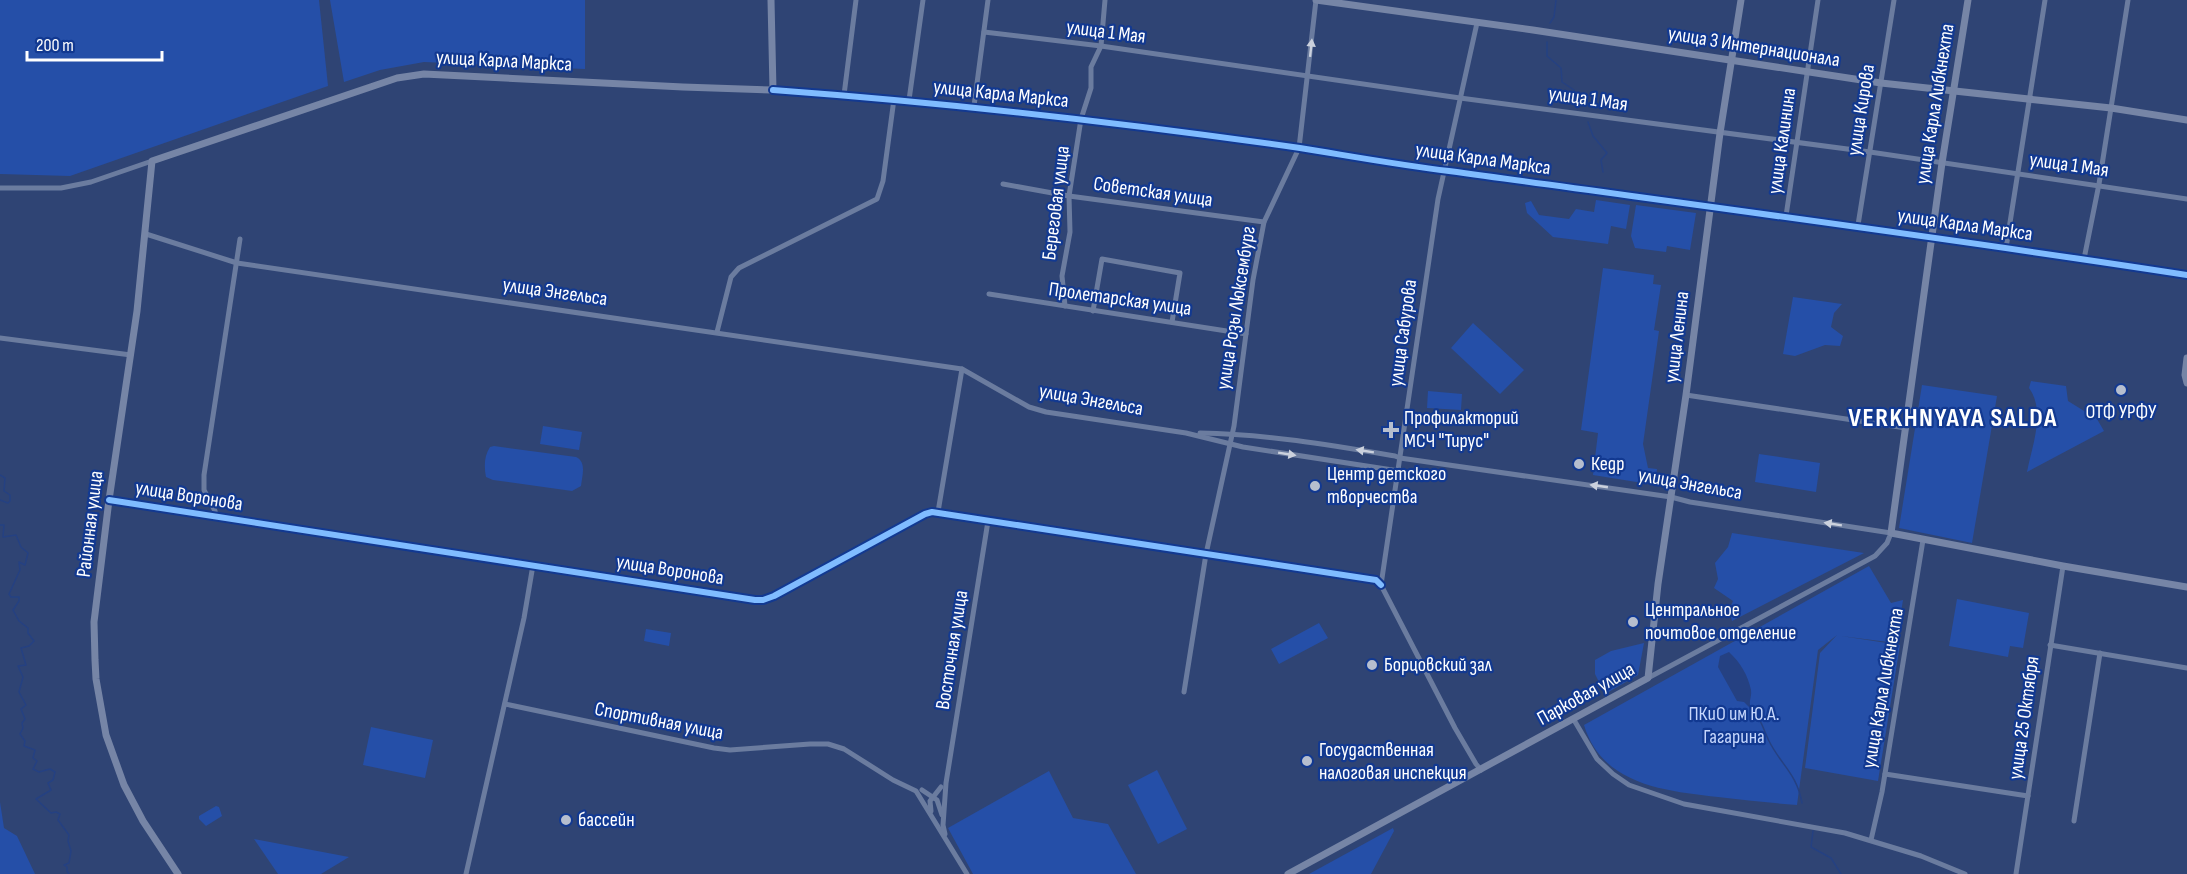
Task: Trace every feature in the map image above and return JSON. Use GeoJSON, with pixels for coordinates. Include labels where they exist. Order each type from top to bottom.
{"type":"FeatureCollection","features":[{"type":"Feature","properties":{"kind":"main road"},"geometry":{"type":"LineString","coordinates":[[771,0],[773,90]]}},
{"type":"Feature","properties":{"kind":"main road","name":"улица 3 Интернационала"},"geometry":{"type":"LineString","coordinates":[[1316,0],[1881,83],[2029,98],[2187,120]]}},
{"type":"Feature","properties":{"kind":"main road","name":"улица Ленина"},"geometry":{"type":"LineString","coordinates":[[1648,678],[1658,584],[1686,395],[1720,133],[1741,0]]}},
{"type":"Feature","properties":{"kind":"main road","name":"улица Карла Либкнехта"},"geometry":{"type":"LineString","coordinates":[[1891,533],[1931,237],[1968,0]]}},
{"type":"Feature","properties":{"kind":"main road","name":"улица Карла Маркса"},"geometry":{"type":"LineString","coordinates":[[152,161],[397,78],[424,74],[773,90]]}},
{"type":"Feature","properties":{"kind":"main road","name":"Районная улица"},"geometry":{"type":"LineString","coordinates":[[152,161],[146,234],[94,622],[96,679],[106,735],[124,785],[143,821],[178,874]]}},
{"type":"Feature","properties":{"kind":"main road"},"geometry":{"type":"LineString","coordinates":[[2187,358],[2185,375],[2187,382]]}},
{"type":"Feature","properties":{"kind":"main road","name":"улица Энгельса"},"geometry":{"type":"LineString","coordinates":[[1891,533],[2187,587]]}},
{"type":"Feature","properties":{"kind":"main road","name":"Парковая улица"},"geometry":{"type":"LineString","coordinates":[[1288,874],[1648,678]]}},
{"type":"Feature","properties":{"kind":"street"},"geometry":{"type":"LineString","coordinates":[[844,95],[856,0]]}},
{"type":"Feature","properties":{"kind":"street"},"geometry":{"type":"LineString","coordinates":[[909,100],[923,0]]}},
{"type":"Feature","properties":{"kind":"street"},"geometry":{"type":"LineString","coordinates":[[974,106],[988,0]]}},
{"type":"Feature","properties":{"kind":"street","name":"Береговая улица"},"geometry":{"type":"LineString","coordinates":[[1065,306],[1062,276],[1070,232],[1069,195],[1081,119],[1091,88],[1091,67],[1101,46],[1105,0]]}},
{"type":"Feature","properties":{"kind":"street","name":"улица Розы Люксембург"},"geometry":{"type":"LineString","coordinates":[[1184,692],[1206,554],[1232,433],[1264,222],[1299,148],[1316,0]]}},
{"type":"Feature","properties":{"kind":"street","name":"улица Калинина"},"geometry":{"type":"LineString","coordinates":[[1786,216],[1818,0]]}},
{"type":"Feature","properties":{"kind":"street","name":"улица Кирова"},"geometry":{"type":"LineString","coordinates":[[1858,225],[1894,0]]}},
{"type":"Feature","properties":{"kind":"street"},"geometry":{"type":"LineString","coordinates":[[2006,248],[2045,0]]}},
{"type":"Feature","properties":{"kind":"street"},"geometry":{"type":"LineString","coordinates":[[2084,259],[2099,184],[2128,0]]}},
{"type":"Feature","properties":{"kind":"street","name":"улица Сабурова"},"geometry":{"type":"LineString","coordinates":[[1381,585],[1423,295],[1444,171],[1477,22]]}},
{"type":"Feature","properties":{"kind":"street","name":"улица 1 Мая"},"geometry":{"type":"LineString","coordinates":[[984,32],[1101,46],[1460,98],[1870,152],[2099,184],[2187,199]]}},
{"type":"Feature","properties":{"kind":"street","name":"улица Карла Маркса"},"geometry":{"type":"LineString","coordinates":[[773,90],[974,106],[1081,119],[1299,148],[1444,171],[1858,225],[2187,275]]}},
{"type":"Feature","properties":{"kind":"street"},"geometry":{"type":"LineString","coordinates":[[717,332],[731,278],[739,268],[877,199],[883,181],[894,99]]}},
{"type":"Feature","properties":{"kind":"street"},"geometry":{"type":"LineString","coordinates":[[0,188],[61,188],[91,182],[152,161]]}},
{"type":"Feature","properties":{"kind":"street","name":"Советская улица"},"geometry":{"type":"LineString","coordinates":[[1003,184],[1264,222]]}},
{"type":"Feature","properties":{"kind":"street","name":"улица Энгельса"},"geometry":{"type":"LineString","coordinates":[[146,234],[237,262],[962,369],[1029,407],[1046,412],[1186,433],[1230,444],[1398,471]]}},
{"type":"Feature","properties":{"kind":"street"},"geometry":{"type":"LineString","coordinates":[[216,517],[204,490],[204,475],[240,239]]}},
{"type":"Feature","properties":{"kind":"street"},"geometry":{"type":"LineString","coordinates":[[1093,311],[1102,259],[1180,273],[1172,322]]}},
{"type":"Feature","properties":{"kind":"street","name":"Пролетарская улица"},"geometry":{"type":"LineString","coordinates":[[989,294],[1246,334]]}},
{"type":"Feature","properties":{"kind":"street"},"geometry":{"type":"LineString","coordinates":[[0,338],[130,355]]}},
{"type":"Feature","properties":{"kind":"street"},"geometry":{"type":"LineString","coordinates":[[962,369],[938,512],[1376,580],[1381,585],[1455,728],[1481,770]]}},
{"type":"Feature","properties":{"kind":"street"},"geometry":{"type":"LineString","coordinates":[[1686,395],[1906,428]]}},
{"type":"Feature","properties":{"kind":"street","name":"улица Энгельса"},"geometry":{"type":"LineString","coordinates":[[1186,433],[1232,433],[1344,447],[1400,458],[1671,497],[1690,502],[1891,533]]}},
{"type":"Feature","properties":{"kind":"street","name":"улица Воронова"},"geometry":{"type":"LineString","coordinates":[[109,500],[710,594],[763,600],[925,514],[938,512]]}},
{"type":"Feature","properties":{"kind":"street","name":"Восточная улица"},"geometry":{"type":"LineString","coordinates":[[944,822],[946,793],[943,785],[988,521]]}},
{"type":"Feature","properties":{"kind":"street","name":"Парковая улица"},"geometry":{"type":"LineString","coordinates":[[1648,678],[1875,556],[1887,543],[1891,533]]}},
{"type":"Feature","properties":{"kind":"street","name":"улица Карла Либкнехта"},"geometry":{"type":"LineString","coordinates":[[1871,840],[1885,774],[1923,540]]}},
{"type":"Feature","properties":{"kind":"street"},"geometry":{"type":"LineString","coordinates":[[466,874],[534,565]]}},
{"type":"Feature","properties":{"kind":"street","name":"улица 25 Октября"},"geometry":{"type":"LineString","coordinates":[[2016,874],[2063,566]]}},
{"type":"Feature","properties":{"kind":"street"},"geometry":{"type":"LineString","coordinates":[[2050,645],[2187,668]]}},
{"type":"Feature","properties":{"kind":"street"},"geometry":{"type":"LineString","coordinates":[[2074,821],[2100,653]]}},
{"type":"Feature","properties":{"kind":"street","name":"Спортивная улица"},"geometry":{"type":"LineString","coordinates":[[505,704],[730,750],[828,744],[844,749],[893,780],[919,790]]}},
{"type":"Feature","properties":{"kind":"street"},"geometry":{"type":"LineString","coordinates":[[1574,720],[1597,759],[1629,785],[1684,804],[1834,831],[1871,840],[1940,863],[1965,874]]}},
{"type":"Feature","properties":{"kind":"street"},"geometry":{"type":"LineString","coordinates":[[1885,774],[2028,796]]}},
{"type":"Feature","properties":{"kind":"street"},"geometry":{"type":"LineString","coordinates":[[919,790],[943,785]]}},
{"type":"Feature","properties":{"kind":"street"},"geometry":{"type":"LineString","coordinates":[[927,804],[943,785]]}},
{"type":"Feature","properties":{"kind":"street"},"geometry":{"type":"LineString","coordinates":[[919,790],[932,796],[939,804],[946,839]]}},
{"type":"Feature","properties":{"kind":"street"},"geometry":{"type":"LineString","coordinates":[[919,790],[967,874]]}},
{"type":"Feature","properties":{"kind":"street"},"geometry":{"type":"LineString","coordinates":[[939,804],[946,793]]}},
{"type":"Feature","properties":{"kind":"street"},"geometry":{"type":"LineString","coordinates":[[927,804],[939,804]]}},
{"type":"Feature","properties":{"kind":"green space"},"geometry":{"type":"Polygon","coordinates":[[[0,0],[319,0],[328,86],[70,176],[0,174],[0,0]]]}},
{"type":"Feature","properties":{"kind":"green space"},"geometry":{"type":"Polygon","coordinates":[[[330,0],[585,0],[585,69],[424,62],[380,70],[344,82],[330,0]]]}},
{"type":"Feature","properties":{"kind":"green space"},"geometry":{"type":"Polygon","coordinates":[[[1596,200],[1630,205],[1626,229],[1611,226],[1608,244],[1553,237],[1527,213],[1525,203],[1531,201],[1539,215],[1569,219],[1576,209],[1594,212],[1596,200]]]}},
{"type":"Feature","properties":{"kind":"green space"},"geometry":{"type":"Polygon","coordinates":[[[1636,205],[1696,213],[1690,250],[1667,246],[1666,252],[1635,248],[1631,236],[1636,205]]]}},
{"type":"Feature","properties":{"kind":"green space"},"geometry":{"type":"Polygon","coordinates":[[[1603,268],[1654,275],[1653,284],[1661,285],[1654,330],[1659,331],[1643,444],[1648,468],[1657,469],[1655,485],[1593,475],[1598,433],[1581,430],[1603,268]]]}},
{"type":"Feature","properties":{"kind":"green space"},"geometry":{"type":"Polygon","coordinates":[[[1793,297],[1842,304],[1834,313],[1831,327],[1843,336],[1840,346],[1825,345],[1795,356],[1783,354],[1793,297]]]}},
{"type":"Feature","properties":{"kind":"green space"},"geometry":{"type":"Polygon","coordinates":[[[1473,323],[1524,370],[1500,394],[1451,348],[1473,323]]]}},
{"type":"Feature","properties":{"kind":"green space"},"geometry":{"type":"Polygon","coordinates":[[[2031,381],[2066,386],[2068,401],[2097,419],[2104,431],[2027,472],[2037,418],[2037,407],[2029,388],[2031,381]]]}},
{"type":"Feature","properties":{"kind":"green space"},"geometry":{"type":"Polygon","coordinates":[[[1922,385],[1997,396],[1972,543],[1899,528],[1922,385]]]}},
{"type":"Feature","properties":{"kind":"green space"},"geometry":{"type":"Polygon","coordinates":[[[1428,391],[1462,394],[1461,410],[1427,408],[1428,391]]]}},
{"type":"Feature","properties":{"kind":"green space"},"geometry":{"type":"Polygon","coordinates":[[[543,426],[582,432],[579,450],[540,444],[543,426]]]}},
{"type":"Feature","properties":{"kind":"green space"},"geometry":{"type":"Polygon","coordinates":[[[494,446],[576,457],[583,466],[581,486],[572,491],[493,480],[486,477],[485,465],[488,450],[494,446]]]}},
{"type":"Feature","properties":{"kind":"green space"},"geometry":{"type":"Polygon","coordinates":[[[1759,454],[1820,463],[1816,492],[1755,482],[1759,454]]]}},
{"type":"Feature","properties":{"kind":"green space"},"geometry":{"type":"Polygon","coordinates":[[[1732,533],[1864,553],[1732,621],[1729,610],[1733,601],[1714,588],[1718,579],[1715,563],[1728,547],[1732,533]]]}},
{"type":"Feature","properties":{"kind":"green space","name":"ПКиО им Ю.А. Гагарина"},"geometry":{"type":"Polygon","coordinates":[[[1869,566],[1891,603],[1903,600],[1896,643],[1841,636],[1900,645],[1878,781],[1805,768],[1820,653],[1837,635],[1818,650],[1797,805],[1698,795],[1657,787],[1620,773],[1605,761],[1593,745],[1584,725],[1869,566]]]}},
{"type":"Feature","properties":{"kind":"green space"},"geometry":{"type":"Polygon","coordinates":[[[1957,599],[2029,613],[2023,648],[2010,646],[2008,657],[1949,646],[1957,599]]]}},
{"type":"Feature","properties":{"kind":"green space"},"geometry":{"type":"Polygon","coordinates":[[[1319,623],[1328,638],[1279,664],[1271,649],[1319,623]]]}},
{"type":"Feature","properties":{"kind":"green space"},"geometry":{"type":"Polygon","coordinates":[[[646,629],[671,633],[669,646],[644,641],[646,629]]]}},
{"type":"Feature","properties":{"kind":"green space"},"geometry":{"type":"Polygon","coordinates":[[[1644,643],[1638,675],[1605,694],[1595,674],[1595,660],[1611,651],[1644,643]]]}},
{"type":"Feature","properties":{"kind":"green space"},"geometry":{"type":"Polygon","coordinates":[[[371,727],[433,740],[425,778],[363,765],[371,727]]]}},
{"type":"Feature","properties":{"kind":"green space"},"geometry":{"type":"Polygon","coordinates":[[[1157,770],[1187,829],[1158,844],[1128,785],[1157,770]]]}},
{"type":"Feature","properties":{"kind":"green space"},"geometry":{"type":"Polygon","coordinates":[[[1049,771],[1073,818],[1108,824],[1136,874],[973,874],[948,828],[1049,771]]]}},
{"type":"Feature","properties":{"kind":"green space"},"geometry":{"type":"Polygon","coordinates":[[[0,802],[4,828],[17,836],[35,874],[0,874],[0,802]]]}},
{"type":"Feature","properties":{"kind":"green space"},"geometry":{"type":"Polygon","coordinates":[[[216,806],[219,807],[222,816],[206,826],[199,816],[216,806]]]}},
{"type":"Feature","properties":{"kind":"green space"},"geometry":{"type":"Polygon","coordinates":[[[1393,828],[1394,831],[1371,874],[1309,874],[1393,828]]]}},
{"type":"Feature","properties":{"kind":"green space"},"geometry":{"type":"Polygon","coordinates":[[[254,839],[349,857],[321,874],[278,874],[254,839]]]}},
{"type":"Feature","properties":{"kind":"shaded area"},"geometry":{"type":"Polygon","coordinates":[[[1729,652],[1740,664],[1748,679],[1751,690],[1751,709],[1744,702],[1737,701],[1718,667],[1720,656],[1729,652]]]}},
{"type":"Feature","properties":{"kind":"waterway"},"geometry":{"type":"LineString","coordinates":[[1550,23],[1554,17],[1556,0]]}},
{"type":"Feature","properties":{"kind":"waterway"},"geometry":{"type":"LineString","coordinates":[[1547,42],[1547,56],[1561,68],[1562,82],[1574,90],[1578,107]]}},
{"type":"Feature","properties":{"kind":"waterway"},"geometry":{"type":"LineString","coordinates":[[1588,122],[1593,136],[1607,153],[1601,160],[1603,172]]}},
{"type":"Feature","properties":{"kind":"waterway"},"geometry":{"type":"LineString","coordinates":[[0,475],[5,478],[4,491],[10,495],[10,501],[8,503],[0,500]]}},
{"type":"Feature","properties":{"kind":"waterway"},"geometry":{"type":"LineString","coordinates":[[0,525],[4,525],[3,537],[16,535],[21,547],[28,553],[25,565],[19,562],[20,570],[9,594],[11,597],[19,597],[13,610],[19,621],[28,628],[28,633],[34,641],[29,646],[21,648],[26,665],[18,666],[23,677],[19,692],[26,705],[21,709],[25,719],[20,734],[25,741],[24,746],[35,750],[33,758],[37,761],[33,769],[39,772],[50,769],[55,772],[53,780],[48,783],[51,790],[36,799],[51,813],[60,814],[58,820],[69,835],[71,851],[69,863],[64,865],[69,874]]}},
{"type":"Feature","properties":{"kind":"waterway"},"geometry":{"type":"LineString","coordinates":[[1751,708],[1793,777],[1802,803]]}},
{"type":"Feature","properties":{"kind":"waterway"},"geometry":{"type":"LineString","coordinates":[[1813,831],[1811,847],[1831,858],[1841,874]]}},
{"type":"Feature","properties":{"kind":"cycle path"},"geometry":{"type":"LineString","coordinates":[[773,90],[971,107],[1169,130],[2187,275]]}},
{"type":"Feature","properties":{"kind":"cycle path"},"geometry":{"type":"LineString","coordinates":[[109,500],[755,600],[774,596],[932,512],[1376,580],[1381,585]]}},
{"type":"Feature","properties":{"kind":"place","name":"ОТФ УРФУ"},"geometry":{"type":"Point","coordinates":[2121,390]}},
{"type":"Feature","properties":{"kind":"place","name":"Профилакторий МСЧ \"Тирус\""},"geometry":{"type":"Point","coordinates":[1391,430]}},
{"type":"Feature","properties":{"kind":"place","name":"Кедр"},"geometry":{"type":"Point","coordinates":[1579,464]}},
{"type":"Feature","properties":{"kind":"place","name":"Центр детского творчества"},"geometry":{"type":"Point","coordinates":[1315,486]}},
{"type":"Feature","properties":{"kind":"place","name":"Центральное почтовое отделение"},"geometry":{"type":"Point","coordinates":[1633,622]}},
{"type":"Feature","properties":{"kind":"place","name":"Борцовский зал"},"geometry":{"type":"Point","coordinates":[1372,665]}},
{"type":"Feature","properties":{"kind":"place","name":"Госудаственная налоговая инспекция"},"geometry":{"type":"Point","coordinates":[1307,761]}},
{"type":"Feature","properties":{"kind":"place","name":"бассейн"},"geometry":{"type":"Point","coordinates":[566,820]}},
{"type":"Feature","properties":{"kind":"district","name":"VERKHNYAYA SALDA"},"geometry":{"type":"Point","coordinates":[1953,418]}}]}
